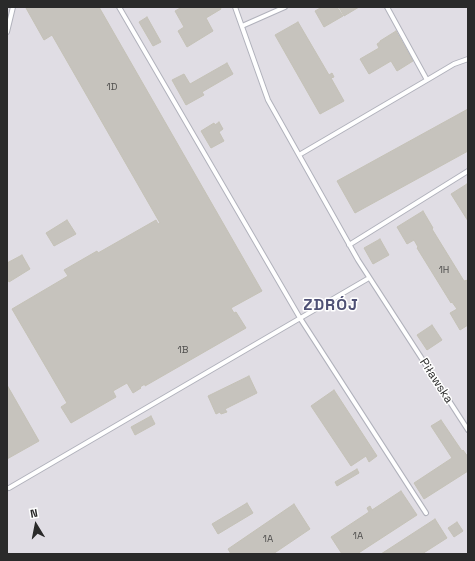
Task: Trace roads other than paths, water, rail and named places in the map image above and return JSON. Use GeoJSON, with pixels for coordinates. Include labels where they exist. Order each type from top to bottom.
{"type":"FeatureCollection","features":[{"type":"Feature","properties":{"kind":"lane"},"geometry":{"type":"LineString","coordinates":[[7,32],[13,7]]}},
{"type":"Feature","properties":{"kind":"lane"},"geometry":{"type":"LineString","coordinates":[[120,7],[300,318],[426,513]]}},
{"type":"Feature","properties":{"kind":"lane","name":"Piławska"},"geometry":{"type":"LineString","coordinates":[[235,7],[268,100],[369,278],[468,430]]}},
{"type":"Feature","properties":{"kind":"lane"},"geometry":{"type":"LineString","coordinates":[[242,26],[284,7]]}},
{"type":"Feature","properties":{"kind":"lane"},"geometry":{"type":"LineString","coordinates":[[387,7],[427,80]]}},
{"type":"Feature","properties":{"kind":"lane"},"geometry":{"type":"LineString","coordinates":[[299,155],[454,64],[468,59]]}},
{"type":"Feature","properties":{"kind":"lane"},"geometry":{"type":"LineString","coordinates":[[350,245],[468,171]]}},
{"type":"Feature","properties":{"kind":"lane"},"geometry":{"type":"LineString","coordinates":[[9,488],[369,278]]}},
{"type":"Feature","properties":{"kind":"district","name":"ZDRÓJ"},"geometry":{"type":"Point","coordinates":[331,306]}}]}
